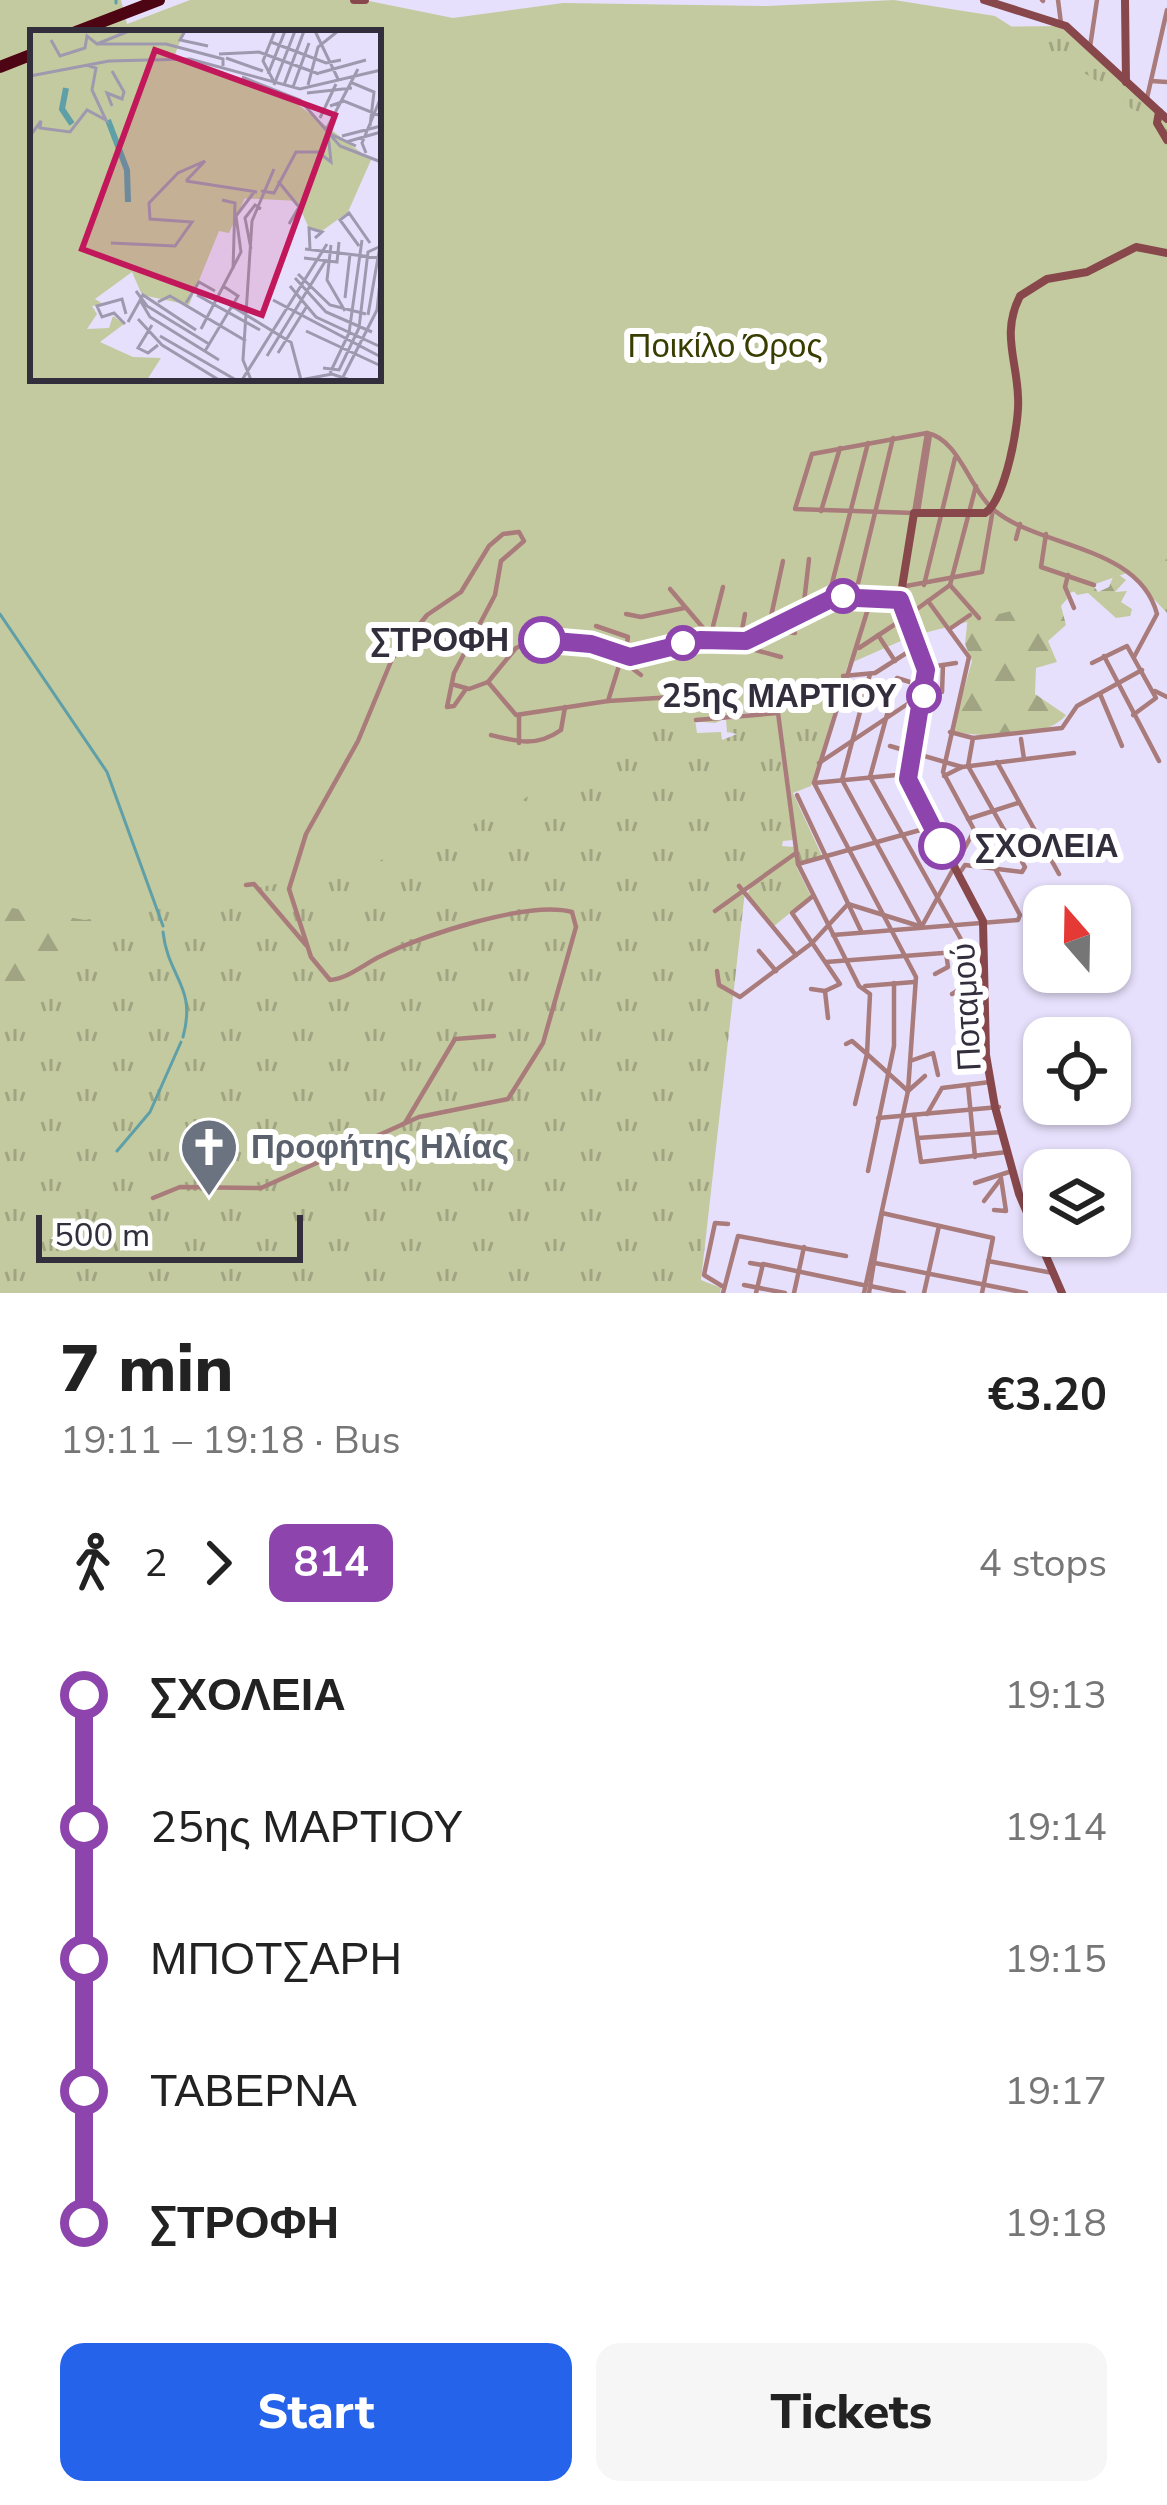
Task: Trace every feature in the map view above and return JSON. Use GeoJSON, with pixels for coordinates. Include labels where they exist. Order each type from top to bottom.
{"type":"FeatureCollection","features":[{"type":"Feature","properties":{"kind":"highway"},"geometry":{"type":"LineString","coordinates":[[81,30],[159,0]]}},
{"type":"Feature","properties":{"kind":"highway"},"geometry":{"type":"LineString","coordinates":[[95,30],[173,0]]}},
{"type":"Feature","properties":{"kind":"highway"},"geometry":{"type":"LineString","coordinates":[[0,64],[30,53]]}},
{"type":"Feature","properties":{"kind":"street"},"geometry":{"type":"LineString","coordinates":[[354,0],[365,0]]}},
{"type":"Feature","properties":{"kind":"street"},"geometry":{"type":"LineString","coordinates":[[984,0],[1061,23],[1124,79],[1165,124]]}},
{"type":"Feature","properties":{"kind":"street"},"geometry":{"type":"LineString","coordinates":[[1058,0],[1061,23]]}},
{"type":"Feature","properties":{"kind":"street"},"geometry":{"type":"LineString","coordinates":[[1090,47],[1096,0]]}},
{"type":"Feature","properties":{"kind":"street"},"geometry":{"type":"LineString","coordinates":[[1124,79],[1128,67],[1125,0]]}},
{"type":"Feature","properties":{"kind":"street"},"geometry":{"type":"LineString","coordinates":[[1146,101],[1167,10]]}},
{"type":"Feature","properties":{"kind":"street"},"geometry":{"type":"LineString","coordinates":[[1151,81],[1167,82]]}},
{"type":"Feature","properties":{"kind":"street"},"geometry":{"type":"LineString","coordinates":[[732,643],[774,629],[828,599],[903,594],[924,584],[951,583],[982,572],[993,509],[1016,432],[1018,390],[1008,346],[1018,300],[1047,279],[1087,272],[1136,247],[1167,253]]}},
{"type":"Feature","properties":{"kind":"street"},"geometry":{"type":"LineString","coordinates":[[929,433],[810,457],[795,509],[969,513],[993,509]]}},
{"type":"Feature","properties":{"kind":"street"},"geometry":{"type":"LineString","coordinates":[[929,433],[956,458],[993,509],[1125,574],[1153,601],[1156,618],[1134,657]]}},
{"type":"Feature","properties":{"kind":"street"},"geometry":{"type":"LineString","coordinates":[[929,433],[903,594],[904,618],[930,667],[907,774],[957,867]]}},
{"type":"Feature","properties":{"kind":"street"},"geometry":{"type":"LineString","coordinates":[[855,597],[893,438]]}},
{"type":"Feature","properties":{"kind":"street"},"geometry":{"type":"LineString","coordinates":[[828,599],[868,443]]}},
{"type":"Feature","properties":{"kind":"street"},"geometry":{"type":"LineString","coordinates":[[821,511],[840,448]]}},
{"type":"Feature","properties":{"kind":"street"},"geometry":{"type":"LineString","coordinates":[[924,584],[956,458]]}},
{"type":"Feature","properties":{"kind":"street"},"geometry":{"type":"LineString","coordinates":[[860,648],[951,583],[976,486]]}},
{"type":"Feature","properties":{"kind":"street"},"geometry":{"type":"LineString","coordinates":[[1016,539],[1020,524]]}},
{"type":"Feature","properties":{"kind":"street"},"geometry":{"type":"LineString","coordinates":[[153,1198],[180,1187],[261,1188],[405,1123],[448,1108],[500,1103],[517,1093],[543,1043],[576,927],[574,915],[558,909],[507,916],[392,951],[333,980],[319,972],[290,896],[292,869],[320,802],[358,741],[389,663],[427,615],[458,596],[489,546],[503,534],[519,532],[524,541],[501,561],[495,595],[454,673],[447,707],[454,706],[466,688]]}},
{"type":"Feature","properties":{"kind":"street"},"geometry":{"type":"LineString","coordinates":[[1046,534],[1039,564],[1094,585]]}},
{"type":"Feature","properties":{"kind":"street"},"geometry":{"type":"LineString","coordinates":[[803,611],[809,559]]}},
{"type":"Feature","properties":{"kind":"street"},"geometry":{"type":"LineString","coordinates":[[783,561],[770,622],[774,629],[795,633]]}},
{"type":"Feature","properties":{"kind":"street"},"geometry":{"type":"LineString","coordinates":[[1068,575],[1065,589],[1074,608]]}},
{"type":"Feature","properties":{"kind":"street"},"geometry":{"type":"LineString","coordinates":[[951,583],[979,618]]}},
{"type":"Feature","properties":{"kind":"street"},"geometry":{"type":"LineString","coordinates":[[710,638],[723,587]]}},
{"type":"Feature","properties":{"kind":"street"},"geometry":{"type":"LineString","coordinates":[[857,588],[903,594]]}},
{"type":"Feature","properties":{"kind":"street"},"geometry":{"type":"LineString","coordinates":[[670,589],[710,638]]}},
{"type":"Feature","properties":{"kind":"street"},"geometry":{"type":"LineString","coordinates":[[867,1289],[913,1060],[916,982],[814,783],[843,676],[860,648],[871,598]]}},
{"type":"Feature","properties":{"kind":"street"},"geometry":{"type":"LineString","coordinates":[[833,935],[1018,920],[1020,915],[944,776],[942,760],[969,660],[928,601]]}},
{"type":"Feature","properties":{"kind":"street"},"geometry":{"type":"LineString","coordinates":[[626,614],[641,617],[684,608]]}},
{"type":"Feature","properties":{"kind":"street"},"geometry":{"type":"LineString","coordinates":[[741,635],[745,614]]}},
{"type":"Feature","properties":{"kind":"street"},"geometry":{"type":"LineString","coordinates":[[951,628],[970,615]]}},
{"type":"Feature","properties":{"kind":"street"},"geometry":{"type":"LineString","coordinates":[[904,618],[919,645],[927,689]]}},
{"type":"Feature","properties":{"kind":"street"},"geometry":{"type":"LineString","coordinates":[[732,643],[770,622]]}},
{"type":"Feature","properties":{"kind":"street"},"geometry":{"type":"LineString","coordinates":[[534,640],[542,623]]}},
{"type":"Feature","properties":{"kind":"street"},"geometry":{"type":"LineString","coordinates":[[596,626],[628,637],[626,649],[638,655]]}},
{"type":"Feature","properties":{"kind":"street"},"geometry":{"type":"LineString","coordinates":[[878,635],[895,661]]}},
{"type":"Feature","properties":{"kind":"street"},"geometry":{"type":"LineString","coordinates":[[622,658],[710,638],[781,657]]}},
{"type":"Feature","properties":{"kind":"street"},"geometry":{"type":"LineString","coordinates":[[455,685],[466,688],[488,682],[516,648],[534,640],[581,642],[622,658],[641,676]]}},
{"type":"Feature","properties":{"kind":"street"},"geometry":{"type":"LineString","coordinates":[[843,676],[870,674],[919,645]]}},
{"type":"Feature","properties":{"kind":"street"},"geometry":{"type":"LineString","coordinates":[[1092,663],[1126,645],[1155,691],[1167,697]]}},
{"type":"Feature","properties":{"kind":"street"},"geometry":{"type":"LineString","coordinates":[[1104,656],[1159,760]]}},
{"type":"Feature","properties":{"kind":"street"},"geometry":{"type":"LineString","coordinates":[[608,700],[622,658]]}},
{"type":"Feature","properties":{"kind":"street"},"geometry":{"type":"LineString","coordinates":[[930,667],[956,663]]}},
{"type":"Feature","properties":{"kind":"street"},"geometry":{"type":"LineString","coordinates":[[943,665],[942,692],[897,678],[870,777],[937,899],[971,950],[983,981],[952,994]]}},
{"type":"Feature","properties":{"kind":"street"},"geometry":{"type":"LineString","coordinates":[[950,732],[974,738],[1063,728],[1077,706],[1142,670]]}},
{"type":"Feature","properties":{"kind":"street"},"geometry":{"type":"LineString","coordinates":[[870,674],[842,781],[922,927]]}},
{"type":"Feature","properties":{"kind":"street"},"geometry":{"type":"LineString","coordinates":[[488,682],[513,715],[608,700],[674,697]]}},
{"type":"Feature","properties":{"kind":"street"},"geometry":{"type":"LineString","coordinates":[[819,763],[927,689]]}},
{"type":"Feature","properties":{"kind":"street"},"geometry":{"type":"LineString","coordinates":[[1133,715],[1155,700],[1155,691]]}},
{"type":"Feature","properties":{"kind":"street"},"geometry":{"type":"LineString","coordinates":[[1100,694],[1123,746]]}},
{"type":"Feature","properties":{"kind":"street"},"geometry":{"type":"LineString","coordinates":[[491,735],[519,743],[557,734],[565,707]]}},
{"type":"Feature","properties":{"kind":"street"},"geometry":{"type":"LineString","coordinates":[[696,720],[778,713],[798,864],[860,986],[870,994],[867,1054],[855,1104]]}},
{"type":"Feature","properties":{"kind":"street"},"geometry":{"type":"LineString","coordinates":[[519,715],[519,743]]}},
{"type":"Feature","properties":{"kind":"street"},"geometry":{"type":"LineString","coordinates":[[965,766],[974,738]]}},
{"type":"Feature","properties":{"kind":"street"},"geometry":{"type":"LineString","coordinates":[[1021,739],[1024,759]]}},
{"type":"Feature","properties":{"kind":"street"},"geometry":{"type":"LineString","coordinates":[[890,746],[965,766],[1025,867],[1013,872],[957,867]]}},
{"type":"Feature","properties":{"kind":"street"},"geometry":{"type":"LineString","coordinates":[[910,752],[915,788],[985,921]]}},
{"type":"Feature","properties":{"kind":"street"},"geometry":{"type":"LineString","coordinates":[[944,776],[965,766],[1073,753]]}},
{"type":"Feature","properties":{"kind":"street"},"geometry":{"type":"LineString","coordinates":[[998,762],[1059,874]]}},
{"type":"Feature","properties":{"kind":"street"},"geometry":{"type":"LineString","coordinates":[[814,783],[907,774]]}},
{"type":"Feature","properties":{"kind":"street"},"geometry":{"type":"LineString","coordinates":[[796,795],[862,933]]}},
{"type":"Feature","properties":{"kind":"street"},"geometry":{"type":"LineString","coordinates":[[968,819],[1018,803]]}},
{"type":"Feature","properties":{"kind":"street"},"geometry":{"type":"LineString","coordinates":[[798,864],[932,827]]}},
{"type":"Feature","properties":{"kind":"street"},"geometry":{"type":"LineString","coordinates":[[922,927],[974,831]]}},
{"type":"Feature","properties":{"kind":"street"},"geometry":{"type":"LineString","coordinates":[[715,911],[796,853]]}},
{"type":"Feature","properties":{"kind":"street"},"geometry":{"type":"LineString","coordinates":[[246,885],[254,884],[306,945]]}},
{"type":"Feature","properties":{"kind":"street"},"geometry":{"type":"LineString","coordinates":[[741,889],[796,956]]}},
{"type":"Feature","properties":{"kind":"street"},"geometry":{"type":"LineString","coordinates":[[811,988],[825,991],[840,986],[792,913],[813,896]]}},
{"type":"Feature","properties":{"kind":"street"},"geometry":{"type":"LineString","coordinates":[[848,904],[922,927]]}},
{"type":"Feature","properties":{"kind":"street"},"geometry":{"type":"LineString","coordinates":[[735,998],[812,943],[848,904]]}},
{"type":"Feature","properties":{"kind":"street","name":"Ποταμού"},"geometry":{"type":"LineString","coordinates":[[985,921],[983,981],[990,1082],[1023,1193],[1064,1293]]}},
{"type":"Feature","properties":{"kind":"street","name":"Ποταμού"},"geometry":{"type":"LineString","coordinates":[[985,921],[989,1051],[1002,1132],[1012,1171],[1064,1293]]}},
{"type":"Feature","properties":{"kind":"street"},"geometry":{"type":"LineString","coordinates":[[826,962],[971,950]]}},
{"type":"Feature","properties":{"kind":"street"},"geometry":{"type":"LineString","coordinates":[[759,951],[776,971]]}},
{"type":"Feature","properties":{"kind":"street"},"geometry":{"type":"LineString","coordinates":[[934,974],[949,967],[946,952]]}},
{"type":"Feature","properties":{"kind":"street"},"geometry":{"type":"LineString","coordinates":[[717,971],[719,985],[742,1005]]}},
{"type":"Feature","properties":{"kind":"street"},"geometry":{"type":"LineString","coordinates":[[860,986],[916,982]]}},
{"type":"Feature","properties":{"kind":"street"},"geometry":{"type":"LineString","coordinates":[[868,1171],[894,1046],[894,983]]}},
{"type":"Feature","properties":{"kind":"street"},"geometry":{"type":"LineString","coordinates":[[825,991],[828,1018]]}},
{"type":"Feature","properties":{"kind":"street"},"geometry":{"type":"LineString","coordinates":[[405,1123],[455,1039],[494,1036]]}},
{"type":"Feature","properties":{"kind":"street"},"geometry":{"type":"LineString","coordinates":[[847,1044],[852,1040],[908,1091]]}},
{"type":"Feature","properties":{"kind":"street"},"geometry":{"type":"LineString","coordinates":[[913,1060],[934,1053],[938,1075]]}},
{"type":"Feature","properties":{"kind":"street"},"geometry":{"type":"LineString","coordinates":[[908,1091],[925,1076]]}},
{"type":"Feature","properties":{"kind":"street"},"geometry":{"type":"LineString","coordinates":[[927,1114],[942,1088],[990,1082]]}},
{"type":"Feature","properties":{"kind":"street"},"geometry":{"type":"LineString","coordinates":[[968,1085],[975,1157]]}},
{"type":"Feature","properties":{"kind":"street"},"geometry":{"type":"LineString","coordinates":[[878,1118],[997,1107]]}},
{"type":"Feature","properties":{"kind":"street"},"geometry":{"type":"LineString","coordinates":[[914,1115],[921,1162],[1007,1151]]}},
{"type":"Feature","properties":{"kind":"street"},"geometry":{"type":"LineString","coordinates":[[918,1138],[1002,1132]]}},
{"type":"Feature","properties":{"kind":"street"},"geometry":{"type":"LineString","coordinates":[[975,1183],[1012,1171]]}},
{"type":"Feature","properties":{"kind":"street"},"geometry":{"type":"LineString","coordinates":[[984,1201],[1000,1177]]}},
{"type":"Feature","properties":{"kind":"street"},"geometry":{"type":"LineString","coordinates":[[994,1210],[1006,1211],[1000,1177]]}},
{"type":"Feature","properties":{"kind":"street"},"geometry":{"type":"LineString","coordinates":[[882,1213],[993,1238],[983,1289]]}},
{"type":"Feature","properties":{"kind":"street"},"geometry":{"type":"LineString","coordinates":[[867,1289],[882,1213]]}},
{"type":"Feature","properties":{"kind":"street"},"geometry":{"type":"LineString","coordinates":[[728,1224],[715,1223],[704,1275],[723,1290],[738,1236],[846,1256]]}},
{"type":"Feature","properties":{"kind":"street"},"geometry":{"type":"LineString","coordinates":[[924,1293],[938,1226]]}},
{"type":"Feature","properties":{"kind":"street"},"geometry":{"type":"LineString","coordinates":[[794,1293],[804,1247]]}},
{"type":"Feature","properties":{"kind":"street"},"geometry":{"type":"LineString","coordinates":[[730,1258],[904,1293]]}},
{"type":"Feature","properties":{"kind":"street"},"geometry":{"type":"LineString","coordinates":[[988,1261],[1053,1273]]}},
{"type":"Feature","properties":{"kind":"street"},"geometry":{"type":"LineString","coordinates":[[875,1263],[983,1289],[1026,1293]]}},
{"type":"Feature","properties":{"kind":"street"},"geometry":{"type":"LineString","coordinates":[[757,1290],[763,1265]]}},
{"type":"Feature","properties":{"kind":"street"},"geometry":{"type":"LineString","coordinates":[[744,1285],[785,1293]]}},
{"type":"Feature","properties":{"kind":"green space","name":"Ποικίλο Όρος"},"geometry":{"type":"Polygon","coordinates":[[[0,0],[121,0],[127,24],[190,0],[364,0],[453,18],[563,3],[767,6],[894,0],[995,16],[1103,85],[1167,138],[1167,559],[1035,605],[912,636],[715,723],[652,718],[516,804],[430,845],[345,871],[85,920],[0,906],[0,0]]]}},
{"type":"Feature","properties":{"kind":"green space","name":"Ποικίλο Όρος"},"geometry":{"type":"Polygon","coordinates":[[[1063,26],[1167,124],[1167,613],[1134,578],[1068,538],[851,655],[811,786],[793,793],[822,856],[799,862],[779,709],[695,719],[697,733],[721,732],[722,740],[737,734],[727,732],[726,720],[776,713],[793,840],[783,841],[782,846],[794,847],[797,868],[811,896],[774,926],[747,894],[751,887],[745,891],[701,1280],[721,1288],[720,1293],[0,1293],[0,79],[30,381],[381,381],[381,33],[1063,26]]]}},
{"type":"Feature","properties":{"kind":"green space"},"geometry":{"type":"Polygon","coordinates":[[[1015,539],[1014,551],[1029,561],[1035,555],[1028,549],[1036,543],[1076,566],[1085,554],[1109,568],[1091,582],[1098,592],[1109,587],[1115,572],[1126,580],[1115,592],[1127,591],[1121,602],[1132,609],[1130,616],[1116,618],[1088,593],[1077,595],[1073,590],[1080,580],[1064,565],[1036,566],[1024,578],[1030,590],[1042,585],[1051,594],[1056,589],[1050,577],[1059,579],[1061,574],[1067,599],[1061,606],[1066,625],[1048,641],[1057,662],[1036,668],[1035,694],[1066,715],[1029,733],[996,736],[952,731],[972,661],[965,644],[969,606],[957,583],[983,584],[999,552],[992,543],[1005,547],[1015,539]]]}},
{"type":"Feature","properties":{"kind":"green space"},"geometry":{"type":"Polygon","coordinates":[[[102,881],[103,926],[0,1033],[0,904],[102,881]]]}},
{"type":"Feature","properties":{"kind":"waterway"},"geometry":{"type":"LineString","coordinates":[[0,614],[107,772],[163,926]]}},
{"type":"Feature","properties":{"kind":"waterway"},"geometry":{"type":"LineString","coordinates":[[163,932],[184,993],[183,1037]]}},
{"type":"Feature","properties":{"kind":"waterway"},"geometry":{"type":"LineString","coordinates":[[117,1151],[150,1112],[181,1042]]}},
{"type":"Feature","properties":{"kind":"bus line","name":"814"},"geometry":{"type":"LineString","coordinates":[[542,640],[581,642],[630,657],[700,640],[746,641],[835,597],[900,600],[901,615],[923,655],[927,687],[907,759],[908,779],[942,846]]}},
{"type":"Feature","properties":{"kind":"place","name":"ΣΤΡΟΦΗ"},"geometry":{"type":"Point","coordinates":[542,640]}},
{"type":"Feature","properties":{"kind":"place","name":"25ης ΜΑΡΤΙΟΥ"},"geometry":{"type":"Point","coordinates":[924,696]}},
{"type":"Feature","properties":{"kind":"place","name":"ΣΧΟΛΕΙΑ"},"geometry":{"type":"Point","coordinates":[942,846]}},
{"type":"Feature","properties":{"kind":"place","name":"Προφήτης Ηλίας"},"geometry":{"type":"Point","coordinates":[209,1198]}}]}
